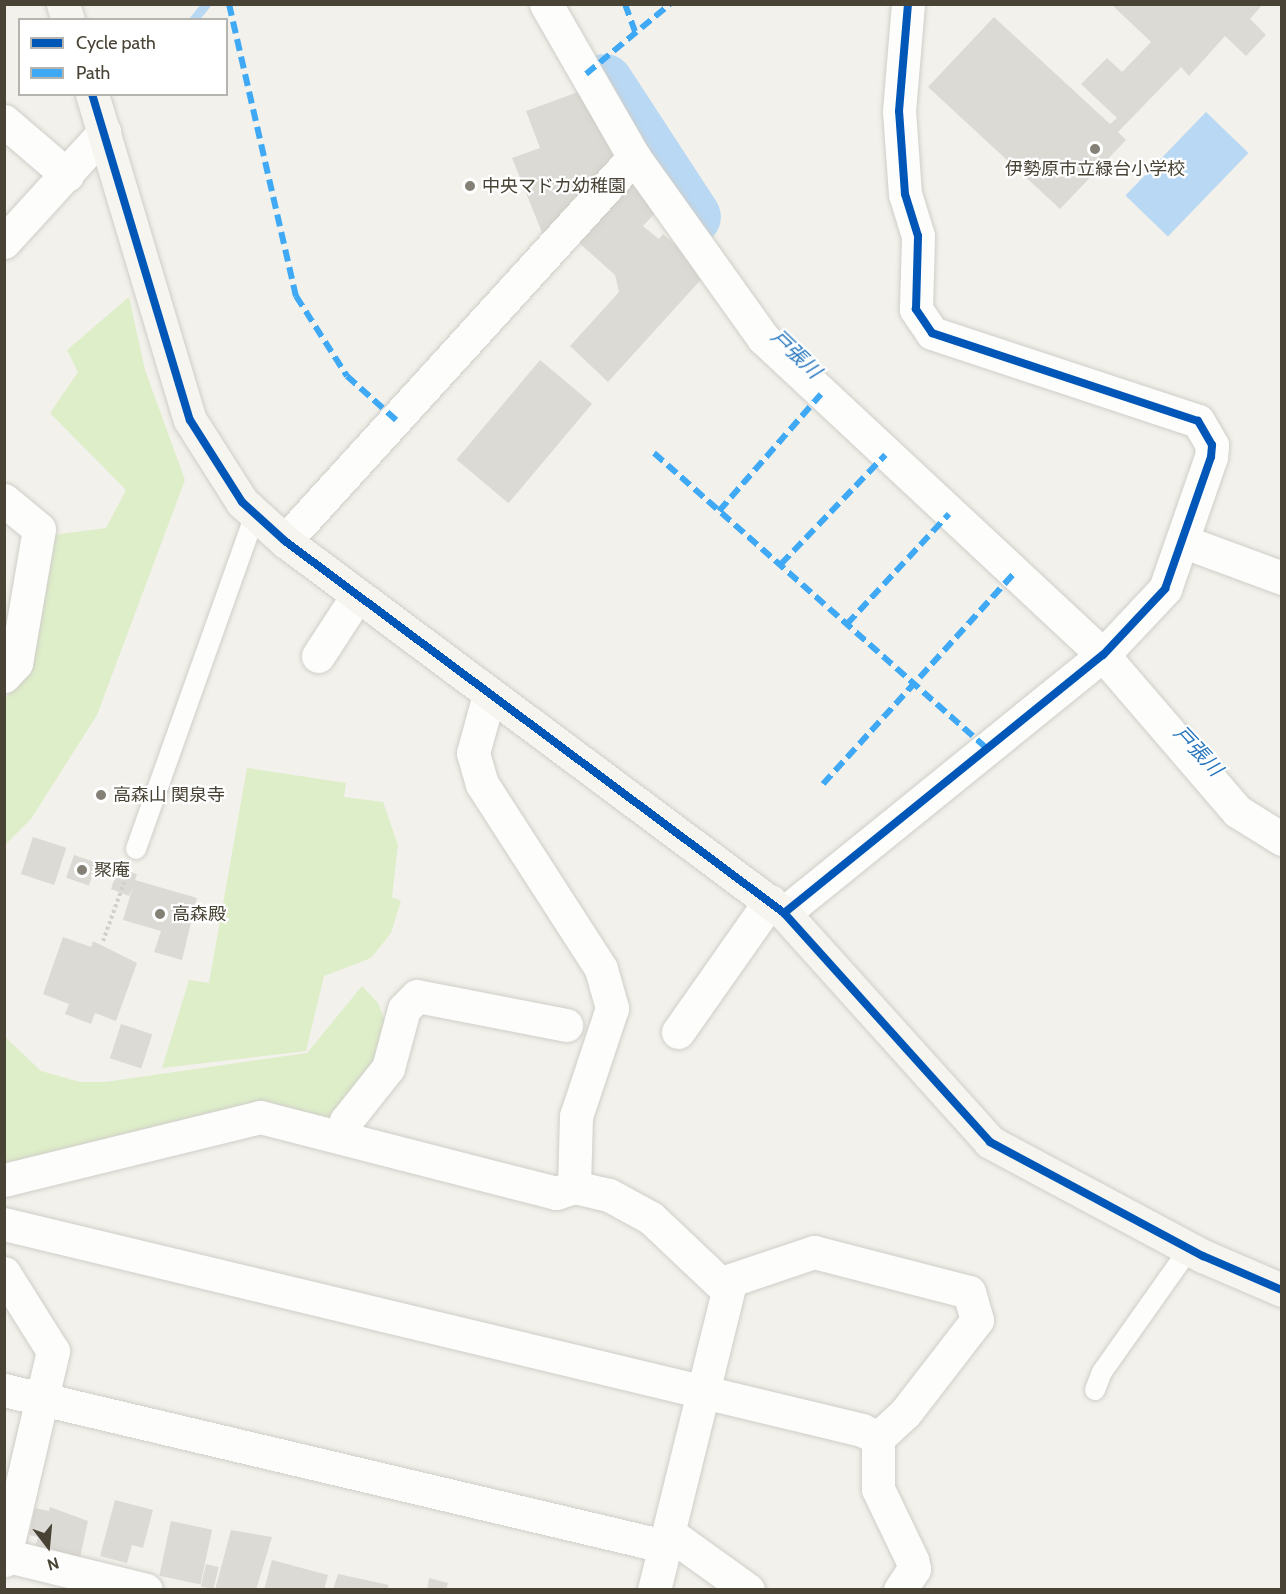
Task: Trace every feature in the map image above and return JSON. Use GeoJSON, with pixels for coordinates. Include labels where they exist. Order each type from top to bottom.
{"type":"FeatureCollection","features":[{"type":"Feature","properties":{"kind":"street"},"geometry":{"type":"LineString","coordinates":[[546,4],[634,157],[763,338],[1103,655],[1237,811],[1281,839]]}},
{"type":"Feature","properties":{"kind":"street"},"geometry":{"type":"LineString","coordinates":[[678,1032],[777,907],[1103,655],[1165,589],[1211,457],[1212,445],[1198,421],[932,333],[916,309],[918,236],[905,194],[899,111],[908,4]]}},
{"type":"Feature","properties":{"kind":"street"},"geometry":{"type":"LineString","coordinates":[[93,96],[190,420],[212,459],[255,515],[285,542],[777,907],[990,1142],[1189,1249],[1281,1290]]}},
{"type":"Feature","properties":{"kind":"street"},"geometry":{"type":"LineString","coordinates":[[4,121],[67,175]]}},
{"type":"Feature","properties":{"kind":"street"},"geometry":{"type":"LineString","coordinates":[[4,242],[104,132]]}},
{"type":"Feature","properties":{"kind":"street"},"geometry":{"type":"LineString","coordinates":[[285,542],[634,157]]}},
{"type":"Feature","properties":{"kind":"street"},"geometry":{"type":"LineString","coordinates":[[4,500],[39,529],[16,663],[4,676]]}},
{"type":"Feature","properties":{"kind":"street"},"geometry":{"type":"LineString","coordinates":[[1182,541],[1281,578]]}},
{"type":"Feature","properties":{"kind":"street"},"geometry":{"type":"LineString","coordinates":[[318,656],[357,596]]}},
{"type":"Feature","properties":{"kind":"street"},"geometry":{"type":"LineString","coordinates":[[489,695],[473,753],[482,784],[601,969],[612,1008],[576,1116],[574,1187]]}},
{"type":"Feature","properties":{"kind":"street"},"geometry":{"type":"LineString","coordinates":[[341,1136],[346,1120],[388,1068],[404,1009],[417,996],[566,1025]]}},
{"type":"Feature","properties":{"kind":"street"},"geometry":{"type":"LineString","coordinates":[[4,1180],[260,1117],[341,1136],[555,1193],[574,1187],[609,1195],[651,1218],[726,1289]]}},
{"type":"Feature","properties":{"kind":"street"},"geometry":{"type":"LineString","coordinates":[[4,1224],[702,1391],[878,1438]]}},
{"type":"Feature","properties":{"kind":"street"},"geometry":{"type":"LineString","coordinates":[[654,1590],[726,1289],[731,1280],[814,1252],[969,1292],[977,1320],[905,1413],[878,1438],[878,1489],[914,1569],[900,1590]]}},
{"type":"Feature","properties":{"kind":"street"},"geometry":{"type":"LineString","coordinates":[[4,1273],[53,1343],[5,1557],[146,1590]]}},
{"type":"Feature","properties":{"kind":"street"},"geometry":{"type":"LineString","coordinates":[[4,1390],[667,1540],[748,1590]]}},
{"type":"Feature","properties":{"kind":"lane"},"geometry":{"type":"LineString","coordinates":[[136,849],[255,515]]}},
{"type":"Feature","properties":{"kind":"lane"},"geometry":{"type":"LineString","coordinates":[[1095,1390],[1102,1372],[1189,1249]]}},
{"type":"Feature","properties":{"kind":"path"},"geometry":{"type":"LineString","coordinates":[[103,941],[136,849]]}},
{"type":"Feature","properties":{"kind":"green space"},"geometry":{"type":"Polygon","coordinates":[[[129,297],[145,370],[185,480],[97,715],[31,819],[5,845],[5,699],[15,686],[45,536],[106,528],[126,490],[50,413],[78,372],[67,350],[129,297]]]}},
{"type":"Feature","properties":{"kind":"green space"},"geometry":{"type":"Polygon","coordinates":[[[247,768],[346,783],[344,797],[383,802],[398,845],[392,897],[401,901],[391,933],[371,958],[324,976],[306,1051],[162,1068],[189,980],[209,983],[247,768]]]}},
{"type":"Feature","properties":{"kind":"green space"},"geometry":{"type":"Polygon","coordinates":[[[362,986],[378,1003],[390,1034],[347,1128],[261,1110],[5,1166],[4,1036],[41,1071],[80,1082],[105,1082],[307,1053],[362,986]]]}},
{"type":"Feature","properties":{"kind":"water"},"geometry":{"type":"Polygon","coordinates":[[[1206,112],[1248,153],[1168,236],[1125,195],[1206,112]]]}},
{"type":"Feature","properties":{"kind":"building"},"geometry":{"type":"Polygon","coordinates":[[[1111,4],[1263,4],[1250,19],[1266,35],[1246,56],[1225,36],[1189,76],[1181,67],[1118,132],[1126,140],[1060,209],[928,87],[994,17],[1110,124],[1117,118],[1081,84],[1107,58],[1122,72],[1151,42],[1111,4]]]}},
{"type":"Feature","properties":{"kind":"building"},"geometry":{"type":"Polygon","coordinates":[[[578,92],[618,163],[543,235],[512,158],[540,148],[526,111],[578,92]]]}},
{"type":"Feature","properties":{"kind":"building"},"geometry":{"type":"Polygon","coordinates":[[[631,184],[659,209],[643,226],[659,239],[663,234],[707,273],[608,382],[570,346],[619,292],[615,275],[578,242],[631,184]]]}},
{"type":"Feature","properties":{"kind":"building"},"geometry":{"type":"Polygon","coordinates":[[[540,360],[592,404],[509,503],[456,460],[540,360]]]}},
{"type":"Feature","properties":{"kind":"building"},"geometry":{"type":"Polygon","coordinates":[[[33,837],[66,848],[54,885],[21,874],[33,837]]]}},
{"type":"Feature","properties":{"kind":"building","name":"聚庵"},"geometry":{"type":"Polygon","coordinates":[[[74,855],[97,863],[89,886],[66,878],[74,855]]]}},
{"type":"Feature","properties":{"kind":"building","name":"高森殿"},"geometry":{"type":"Polygon","coordinates":[[[118,868],[137,874],[135,880],[197,898],[182,960],[154,952],[161,931],[123,920],[133,886],[129,896],[111,889],[118,868]]]}},
{"type":"Feature","properties":{"kind":"building"},"geometry":{"type":"Polygon","coordinates":[[[63,937],[91,947],[93,941],[137,963],[116,1021],[95,1013],[91,1024],[65,1014],[69,1004],[43,994],[63,937]]]}},
{"type":"Feature","properties":{"kind":"building"},"geometry":{"type":"Polygon","coordinates":[[[121,1024],[152,1034],[141,1068],[110,1058],[121,1024]]]}},
{"type":"Feature","properties":{"kind":"building"},"geometry":{"type":"Polygon","coordinates":[[[115,1500],[153,1510],[143,1548],[132,1545],[127,1563],[100,1556],[115,1500]]]}},
{"type":"Feature","properties":{"kind":"building"},"geometry":{"type":"Polygon","coordinates":[[[50,1507],[88,1521],[80,1558],[35,1548],[38,1537],[29,1535],[35,1508],[49,1511],[50,1507]]]}},
{"type":"Feature","properties":{"kind":"building"},"geometry":{"type":"Polygon","coordinates":[[[171,1521],[212,1530],[200,1585],[159,1576],[171,1521]]]}},
{"type":"Feature","properties":{"kind":"building"},"geometry":{"type":"Polygon","coordinates":[[[231,1530],[272,1537],[256,1590],[215,1590],[231,1530]]]}},
{"type":"Feature","properties":{"kind":"building"},"geometry":{"type":"Polygon","coordinates":[[[272,1560],[328,1575],[324,1590],[264,1590],[272,1560]]]}},
{"type":"Feature","properties":{"kind":"building"},"geometry":{"type":"Polygon","coordinates":[[[206,1564],[219,1567],[213,1589],[201,1586],[206,1564]]]}},
{"type":"Feature","properties":{"kind":"building"},"geometry":{"type":"Polygon","coordinates":[[[338,1574],[389,1585],[387,1590],[333,1590],[338,1574]]]}},
{"type":"Feature","properties":{"kind":"building"},"geometry":{"type":"Polygon","coordinates":[[[429,1578],[448,1583],[446,1590],[427,1590],[429,1578]]]}},
{"type":"Feature","properties":{"kind":"waterway"},"geometry":{"type":"LineString","coordinates":[[195,18],[206,4]]}},
{"type":"Feature","properties":{"kind":"waterway","name":"戸張川"},"geometry":{"type":"LineString","coordinates":[[605,82],[693,217]]}},
{"type":"Feature","properties":{"kind":"marked path"},"geometry":{"type":"LineString","coordinates":[[229,4],[296,296],[347,376],[396,420]]}},
{"type":"Feature","properties":{"kind":"marked path"},"geometry":{"type":"LineString","coordinates":[[625,4],[635,31]]}},
{"type":"Feature","properties":{"kind":"marked path"},"geometry":{"type":"LineString","coordinates":[[586,74],[670,4]]}},
{"type":"Feature","properties":{"kind":"marked path"},"geometry":{"type":"LineString","coordinates":[[719,511],[821,394]]}},
{"type":"Feature","properties":{"kind":"marked path"},"geometry":{"type":"LineString","coordinates":[[654,453],[990,751]]}},
{"type":"Feature","properties":{"kind":"marked path"},"geometry":{"type":"LineString","coordinates":[[781,564],[885,455]]}},
{"type":"Feature","properties":{"kind":"marked path"},"geometry":{"type":"LineString","coordinates":[[847,624],[949,514]]}},
{"type":"Feature","properties":{"kind":"marked path"},"geometry":{"type":"LineString","coordinates":[[823,784],[1014,573]]}},
{"type":"Feature","properties":{"kind":"cycle path"},"geometry":{"type":"LineString","coordinates":[[784,913],[1103,655],[1165,589],[1211,457],[1212,445],[1198,421],[932,333],[916,309],[918,236],[905,194],[899,111],[908,4]]}},
{"type":"Feature","properties":{"kind":"cycle path"},"geometry":{"type":"LineString","coordinates":[[93,96],[190,420],[242,502],[285,541],[784,913],[990,1142],[1203,1256],[1282,1290]]}},
{"type":"Feature","properties":{"kind":"place","name":"伊勢原市立緑台小学校"},"geometry":{"type":"Point","coordinates":[1095,149]}},
{"type":"Feature","properties":{"kind":"place","name":"中央マドカ幼稚園"},"geometry":{"type":"Point","coordinates":[470,186]}},
{"type":"Feature","properties":{"kind":"place","name":"高森山 関泉寺"},"geometry":{"type":"Point","coordinates":[101,795]}},
{"type":"Feature","properties":{"kind":"place","name":"聚庵"},"geometry":{"type":"Point","coordinates":[82,870]}},
{"type":"Feature","properties":{"kind":"place","name":"高森殿"},"geometry":{"type":"Point","coordinates":[160,914]}}]}
